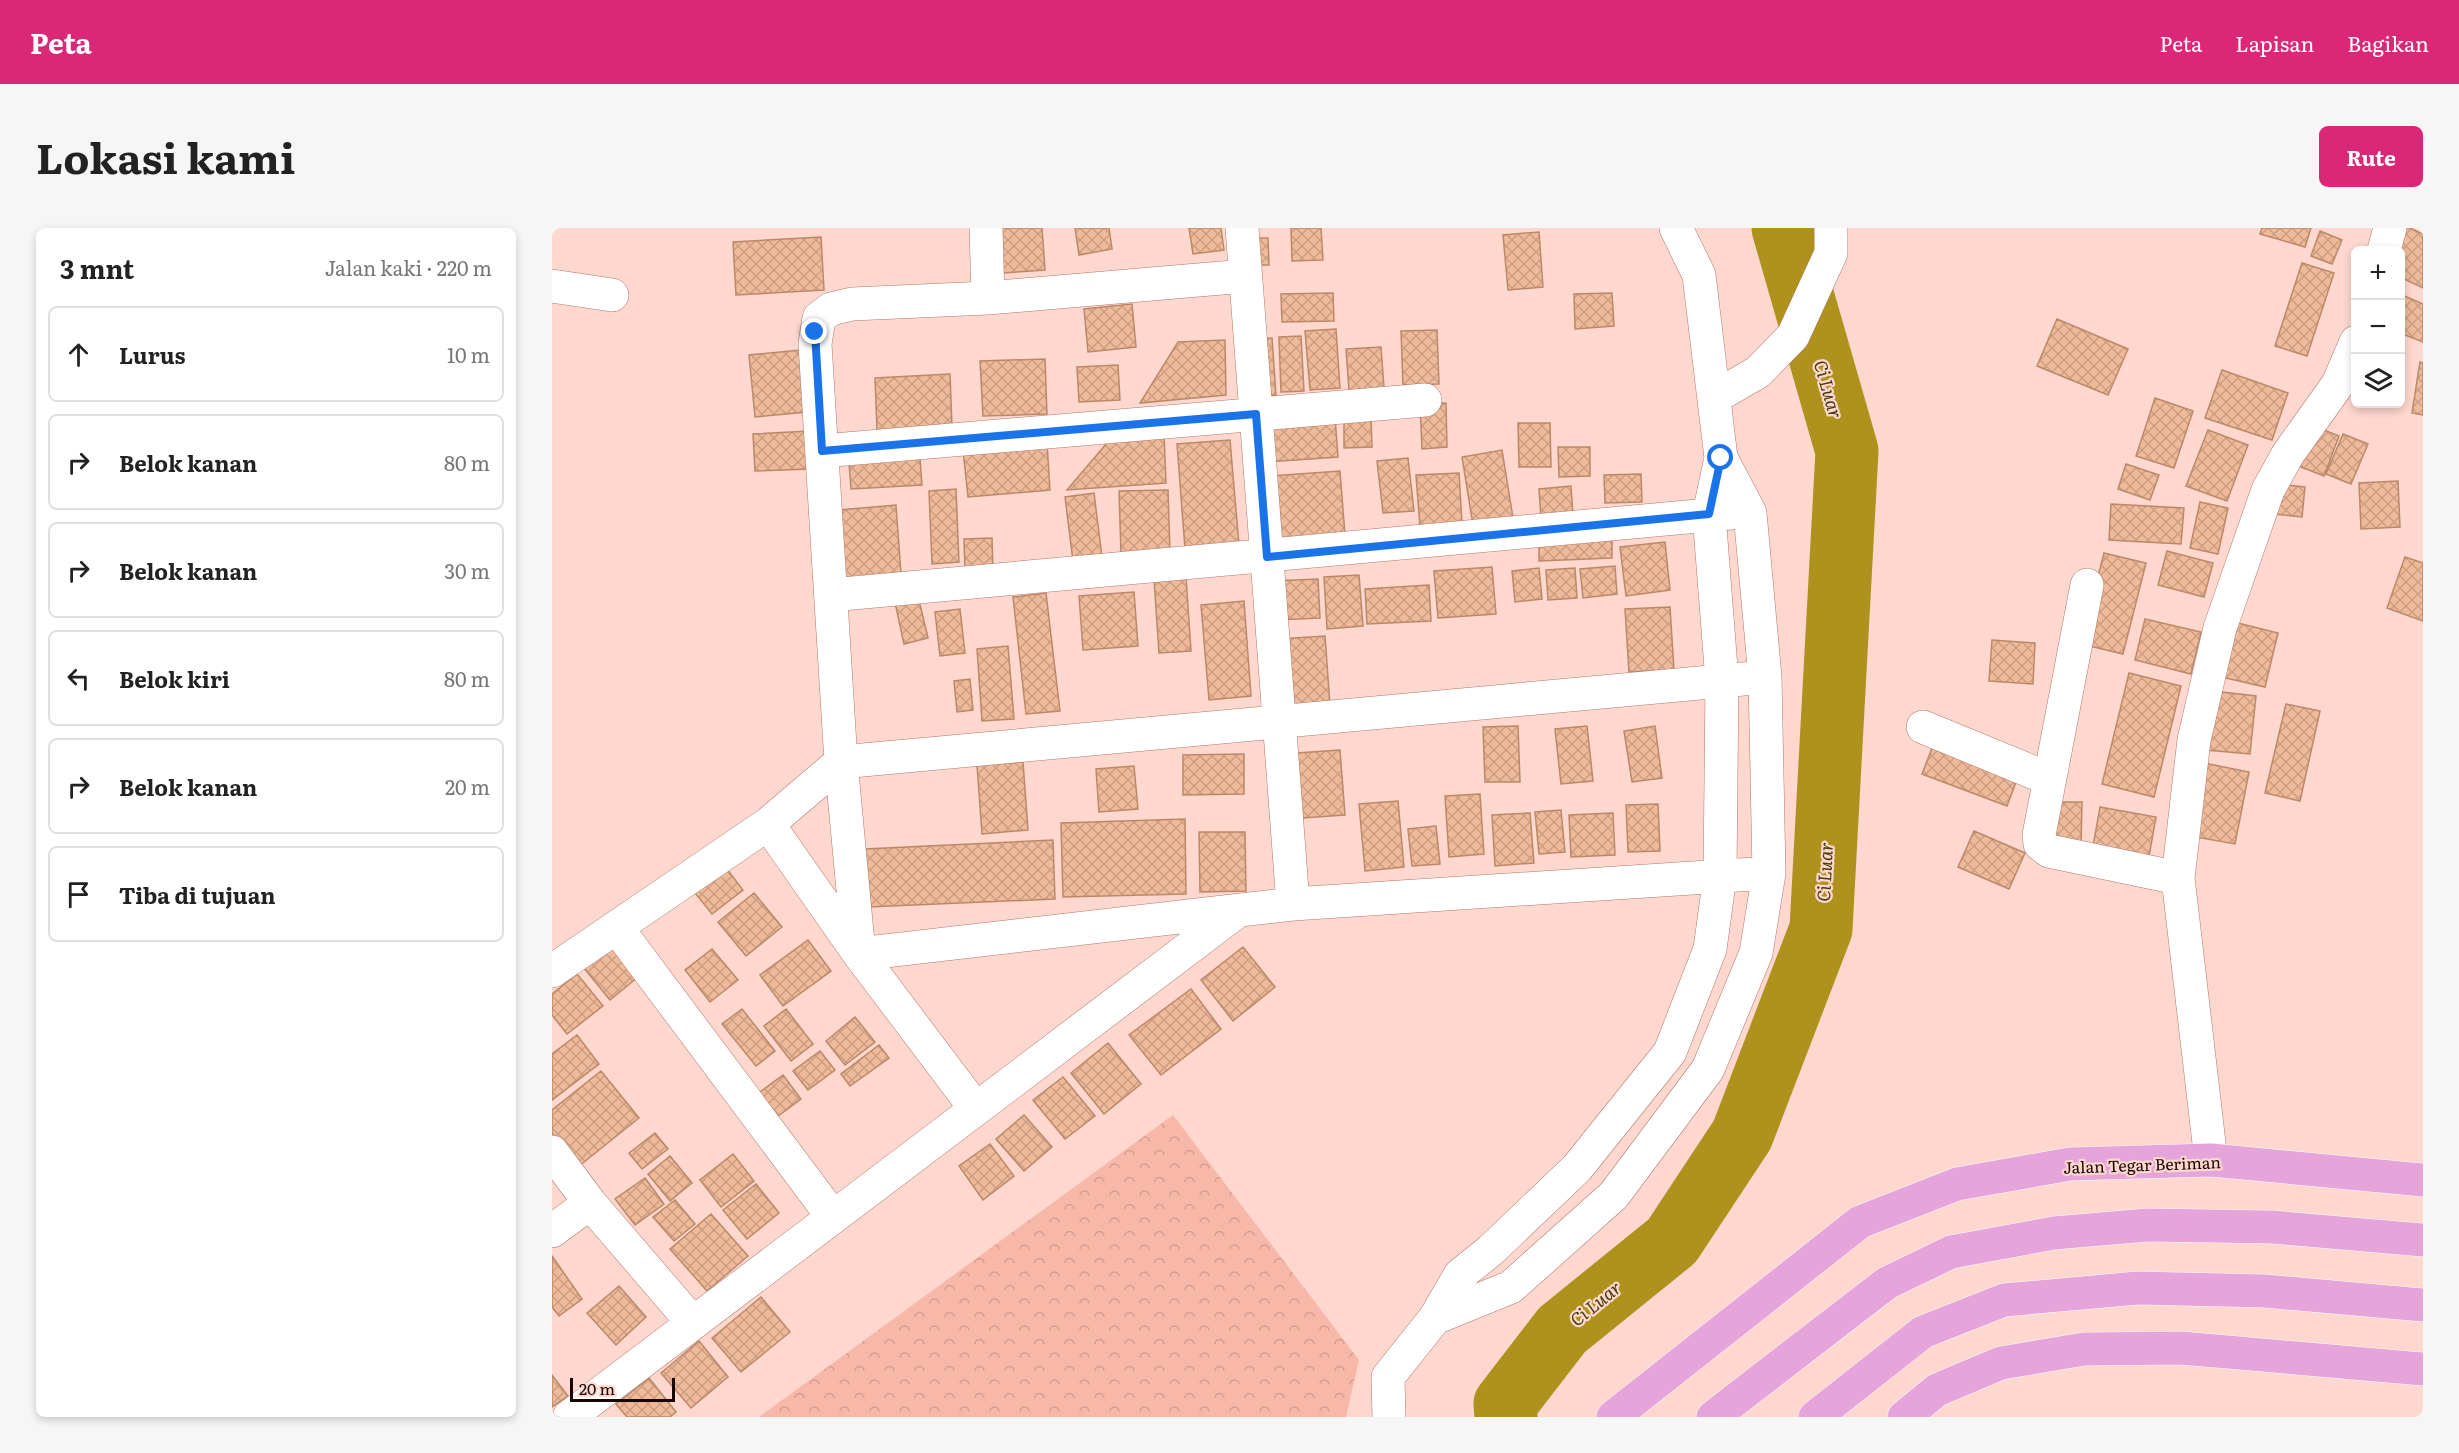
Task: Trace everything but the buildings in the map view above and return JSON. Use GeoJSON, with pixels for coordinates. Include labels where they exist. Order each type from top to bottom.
{"type":"FeatureCollection","features":[{"type":"Feature","properties":{"kind":"main road","name":"Jalan Tegar Beriman"},"geometry":{"type":"LineString","coordinates":[[1613,1417],[1860,1222],[1957,1184],[2070,1164],[2211,1160],[2423,1180]]}},
{"type":"Feature","properties":{"kind":"main road"},"geometry":{"type":"LineString","coordinates":[[1713,1417],[1887,1283],[1952,1252],[2054,1233],[2148,1225],[2272,1227],[2423,1240]]}},
{"type":"Feature","properties":{"kind":"main road"},"geometry":{"type":"LineString","coordinates":[[1815,1417],[1923,1332],[2004,1299],[2138,1288],[2264,1291],[2423,1305]]}},
{"type":"Feature","properties":{"kind":"main road"},"geometry":{"type":"LineString","coordinates":[[1904,1417],[1937,1390],[2001,1363],[2084,1349],[2181,1348],[2423,1369]]}},
{"type":"Feature","properties":{"kind":"street"},"geometry":{"type":"LineString","coordinates":[[986,228],[988,298]]}},
{"type":"Feature","properties":{"kind":"street"},"geometry":{"type":"LineString","coordinates":[[1242,228],[1293,904]]}},
{"type":"Feature","properties":{"kind":"street"},"geometry":{"type":"LineString","coordinates":[[1389,1417],[1389,1377],[1436,1318],[1460,1275],[1491,1250],[1577,1168],[1670,1052],[1710,949],[1720,876],[1722,681],[1709,514],[1721,458],[1699,275],[1676,228]]}},
{"type":"Feature","properties":{"kind":"street"},"geometry":{"type":"LineString","coordinates":[[2385,246],[2390,228]]}},
{"type":"Feature","properties":{"kind":"street"},"geometry":{"type":"LineString","coordinates":[[1715,397],[1758,372],[1793,336],[1831,241]]}},
{"type":"Feature","properties":{"kind":"street"},"geometry":{"type":"LineString","coordinates":[[859,954],[841,762],[815,344],[819,318],[831,309],[852,304],[988,298],[1245,276]]}},
{"type":"Feature","properties":{"kind":"street"},"geometry":{"type":"LineString","coordinates":[[552,286],[612,295]]}},
{"type":"Feature","properties":{"kind":"street"},"geometry":{"type":"LineString","coordinates":[[2211,1160],[2178,878],[2194,740],[2220,628],[2268,490],[2288,454],[2338,384],[2351,352]]}},
{"type":"Feature","properties":{"kind":"street"},"geometry":{"type":"LineString","coordinates":[[822,451],[1425,400]]}},
{"type":"Feature","properties":{"kind":"street"},"geometry":{"type":"LineString","coordinates":[[1436,1318],[1511,1287],[1614,1195],[1708,1069],[1756,953],[1769,873],[1765,677],[1750,513],[1721,458]]}},
{"type":"Feature","properties":{"kind":"street"},"geometry":{"type":"LineString","coordinates":[[831,595],[1267,557],[1709,514],[1750,513]]}},
{"type":"Feature","properties":{"kind":"street"},"geometry":{"type":"LineString","coordinates":[[2087,585],[2047,778],[2038,835],[2040,844],[2049,851],[2178,878]]}},
{"type":"Feature","properties":{"kind":"street"},"geometry":{"type":"LineString","coordinates":[[552,970],[768,824],[841,762],[1765,677]]}},
{"type":"Feature","properties":{"kind":"street"},"geometry":{"type":"LineString","coordinates":[[1923,727],[2047,778]]}},
{"type":"Feature","properties":{"kind":"street"},"geometry":{"type":"LineString","coordinates":[[768,824],[859,954],[976,1109]]}},
{"type":"Feature","properties":{"kind":"street"},"geometry":{"type":"LineString","coordinates":[[859,954],[1293,904],[1769,873]]}},
{"type":"Feature","properties":{"kind":"street"},"geometry":{"type":"LineString","coordinates":[[569,1417],[1237,912]]}},
{"type":"Feature","properties":{"kind":"street"},"geometry":{"type":"LineString","coordinates":[[617,928],[833,1217]]}},
{"type":"Feature","properties":{"kind":"street"},"geometry":{"type":"LineString","coordinates":[[552,1152],[590,1203],[693,1323]]}},
{"type":"Feature","properties":{"kind":"street"},"geometry":{"type":"LineString","coordinates":[[552,1231],[590,1203]]}},
{"type":"Feature","properties":{"kind":"green space"},"geometry":{"type":"Polygon","coordinates":[[[1173,1115],[1359,1360],[1346,1417],[759,1417],[1173,1115]]]}},
{"type":"Feature","properties":{"kind":"waterway","name":"Ci Luar"},"geometry":{"type":"LineString","coordinates":[[1506,1417],[1505,1404],[1562,1330],[1672,1241],[1742,1135],[1821,929],[1847,451],[1783,228]]}},
{"type":"Feature","properties":{"kind":"route"},"geometry":{"type":"LineString","coordinates":[[815,332],[822,451],[1256,414],[1267,557],[1709,514],[1721,458]]}}]}
